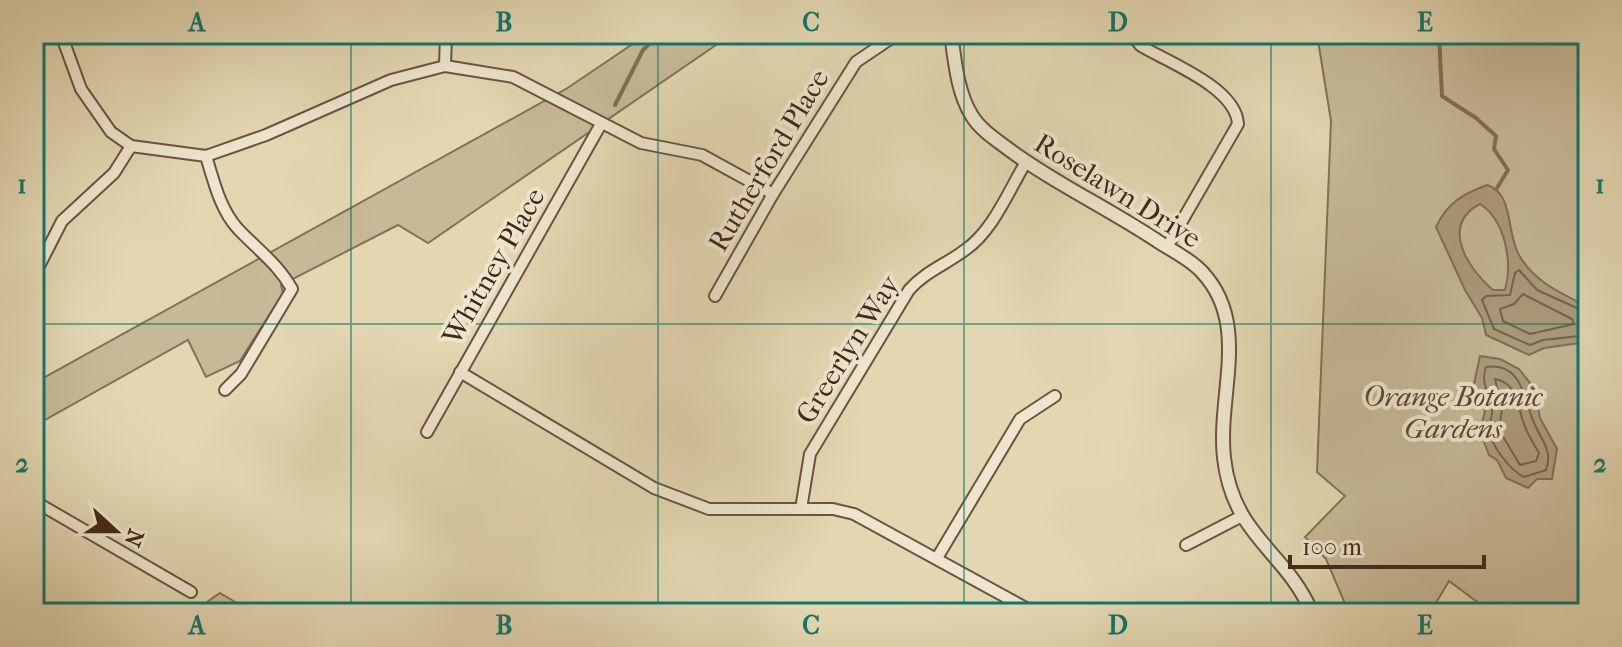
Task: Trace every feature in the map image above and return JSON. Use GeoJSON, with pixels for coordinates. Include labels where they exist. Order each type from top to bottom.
{"type":"FeatureCollection","features":[{"type":"Feature","properties":{"kind":"street"},"geometry":{"type":"LineString","coordinates":[[34,38],[46,34]]}},
{"type":"Feature","properties":{"kind":"street"},"geometry":{"type":"LineString","coordinates":[[61,34],[81,89],[111,132],[131,146],[206,156],[266,135],[391,80],[445,66],[513,77],[641,143],[702,155],[773,194]]}},
{"type":"Feature","properties":{"kind":"street"},"geometry":{"type":"LineString","coordinates":[[445,66],[446,34]]}},
{"type":"Feature","properties":{"kind":"street","name":"Rutherford Place"},"geometry":{"type":"LineString","coordinates":[[715,296],[773,194],[856,62],[890,39],[911,34]]}},
{"type":"Feature","properties":{"kind":"street","name":"Roselawn Drive"},"geometry":{"type":"LineString","coordinates":[[951,34],[959,81],[973,118],[1026,162],[1113,211],[1201,271],[1225,307],[1230,334],[1224,459],[1240,517],[1296,583],[1312,613]]}},
{"type":"Feature","properties":{"kind":"street"},"geometry":{"type":"LineString","coordinates":[[1131,34],[1141,46],[1226,96],[1237,110],[1238,124],[1167,247]]}},
{"type":"Feature","properties":{"kind":"street","name":"Whitney Place"},"geometry":{"type":"LineString","coordinates":[[427,432],[601,124]]}},
{"type":"Feature","properties":{"kind":"street"},"geometry":{"type":"LineString","coordinates":[[34,276],[62,221],[114,173],[131,146]]}},
{"type":"Feature","properties":{"kind":"street"},"geometry":{"type":"LineString","coordinates":[[206,156],[222,207],[237,228],[279,267],[292,289],[241,374],[225,390]]}},
{"type":"Feature","properties":{"kind":"street","name":"Greerlyn Way"},"geometry":{"type":"LineString","coordinates":[[801,509],[810,454],[909,290],[924,273],[968,249],[992,221],[1026,162]]}},
{"type":"Feature","properties":{"kind":"street"},"geometry":{"type":"LineString","coordinates":[[460,372],[654,488],[709,509],[833,509],[854,514],[1035,613]]}},
{"type":"Feature","properties":{"kind":"street"},"geometry":{"type":"LineString","coordinates":[[937,558],[1020,419],[1055,396]]}},
{"type":"Feature","properties":{"kind":"street"},"geometry":{"type":"LineString","coordinates":[[34,501],[191,592]]}},
{"type":"Feature","properties":{"kind":"street"},"geometry":{"type":"LineString","coordinates":[[1186,545],[1240,517]]}},
{"type":"Feature","properties":{"kind":"green space"},"geometry":{"type":"Polygon","coordinates":[[[642,34],[732,34],[428,243],[398,225],[281,285],[283,293],[240,361],[206,377],[188,340],[34,426],[34,383],[566,89],[637,41],[642,34]]]}},
{"type":"Feature","properties":{"kind":"green space","name":"Orange Botanic Gardens"},"geometry":{"type":"Polygon","coordinates":[[[1317,34],[1588,34],[1588,613],[1492,613],[1449,581],[1430,613],[1349,613],[1326,559],[1305,537],[1345,496],[1317,472],[1331,121],[1317,34]]]}},
{"type":"Feature","properties":{"kind":"green space"},"geometry":{"type":"Polygon","coordinates":[[[220,593],[254,613],[191,613],[220,593]]]}},
{"type":"Feature","properties":{"kind":"water"},"geometry":{"type":"Polygon","coordinates":[[[1487,185],[1502,196],[1515,246],[1532,273],[1588,307],[1588,342],[1544,348],[1529,355],[1486,335],[1482,318],[1465,290],[1436,227],[1451,206],[1463,196],[1487,185]],[[1480,204],[1468,213],[1462,223],[1462,247],[1483,281],[1493,290],[1505,290],[1508,267],[1505,242],[1489,211],[1480,204]]]}},
{"type":"Feature","properties":{"kind":"water"},"geometry":{"type":"Polygon","coordinates":[[[1480,356],[1500,359],[1519,369],[1534,388],[1540,418],[1557,449],[1552,479],[1537,479],[1528,488],[1506,478],[1497,460],[1489,455],[1480,431],[1485,411],[1474,384],[1480,356]]]}},
{"type":"Feature","properties":{"kind":"waterway"},"geometry":{"type":"LineString","coordinates":[[615,105],[643,50],[659,34]]}},
{"type":"Feature","properties":{"kind":"waterway"},"geometry":{"type":"LineString","coordinates":[[1439,34],[1442,96],[1476,118],[1496,136],[1494,149],[1508,170],[1497,188]]}}]}
